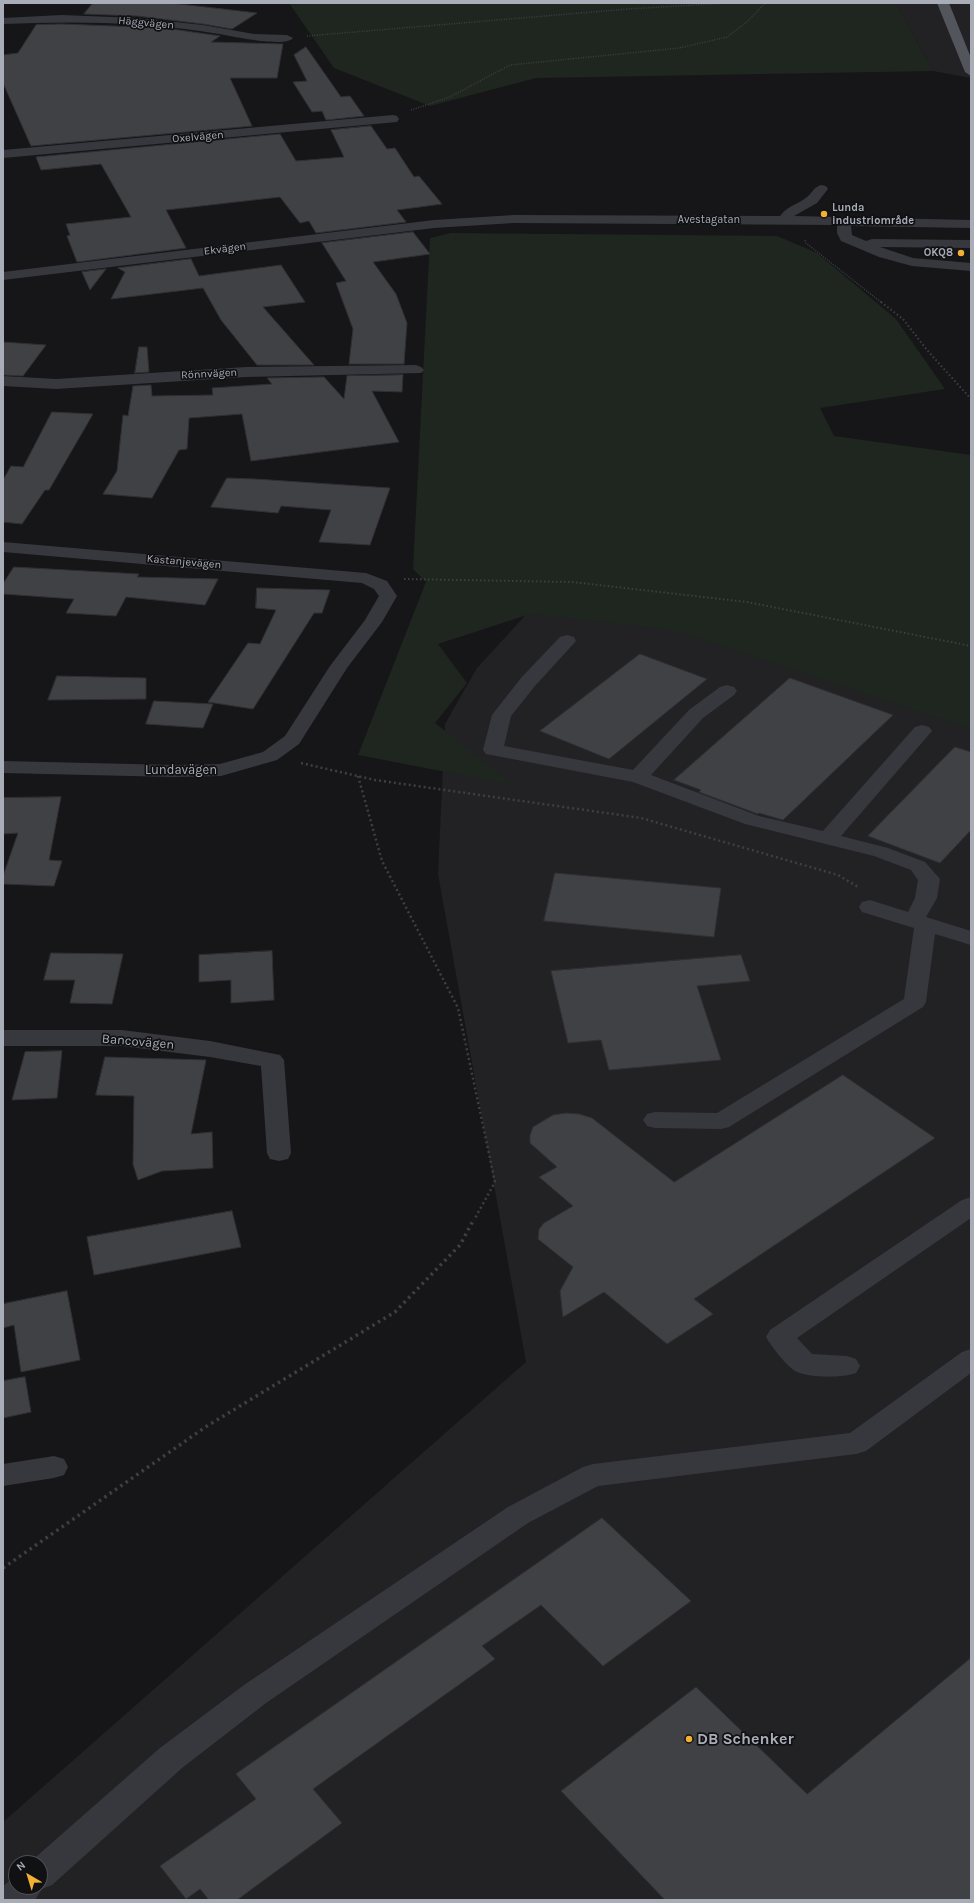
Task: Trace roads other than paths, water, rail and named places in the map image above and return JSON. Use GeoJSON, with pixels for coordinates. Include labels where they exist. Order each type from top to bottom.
{"type":"FeatureCollection","features":[{"type":"Feature","properties":{"kind":"main road"},"geometry":{"type":"LineString","coordinates":[[943,3],[971,72]]}},
{"type":"Feature","properties":{"kind":"street","name":"Häggvägen"},"geometry":{"type":"LineString","coordinates":[[3,21],[62,18],[137,21],[203,28],[254,37],[287,38]]}},
{"type":"Feature","properties":{"kind":"street","name":"Oxelvägen"},"geometry":{"type":"LineString","coordinates":[[3,154],[393,119]]}},
{"type":"Feature","properties":{"kind":"street"},"geometry":{"type":"LineString","coordinates":[[784,220],[790,212],[812,200],[821,189]]}},
{"type":"Feature","properties":{"kind":"street","name":"Avestagatan"},"geometry":{"type":"LineString","coordinates":[[447,223],[514,219],[784,220],[971,224]]}},
{"type":"Feature","properties":{"kind":"street"},"geometry":{"type":"LineString","coordinates":[[844,221],[844,233],[846,238],[884,254],[912,262],[971,267]]}},
{"type":"Feature","properties":{"kind":"street","name":"Ekvägen"},"geometry":{"type":"LineString","coordinates":[[3,276],[447,223]]}},
{"type":"Feature","properties":{"kind":"street"},"geometry":{"type":"LineString","coordinates":[[858,242],[971,244]]}},
{"type":"Feature","properties":{"kind":"street","name":"Rönnvägen"},"geometry":{"type":"LineString","coordinates":[[3,381],[56,384],[246,372],[416,370]]}},
{"type":"Feature","properties":{"kind":"street","name":"Kastanjevägen"},"geometry":{"type":"LineString","coordinates":[[3,547],[366,578]]}},
{"type":"Feature","properties":{"kind":"street","name":"Lundavägen"},"geometry":{"type":"LineString","coordinates":[[3,767],[174,771],[221,770],[270,756],[292,740],[339,666],[373,622],[388,596],[381,585],[366,578]]}},
{"type":"Feature","properties":{"kind":"street"},"geometry":{"type":"LineString","coordinates":[[567,641],[528,682],[502,715],[493,750],[638,777],[752,820],[881,852],[918,866],[929,879],[926,898],[919,922],[915,1002],[721,1120],[655,1120]]}},
{"type":"Feature","properties":{"kind":"street"},"geometry":{"type":"LineString","coordinates":[[638,777],[696,714],[727,691]]}},
{"type":"Feature","properties":{"kind":"street"},"geometry":{"type":"LineString","coordinates":[[827,839],[922,731]]}},
{"type":"Feature","properties":{"kind":"street"},"geometry":{"type":"LineString","coordinates":[[870,907],[971,938]]}},
{"type":"Feature","properties":{"kind":"street","name":"Bancovägen"},"geometry":{"type":"LineString","coordinates":[[3,1038],[122,1038],[210,1049],[272,1060],[279,1153]]}},
{"type":"Feature","properties":{"kind":"street"},"geometry":{"type":"LineString","coordinates":[[846,1366],[805,1364],[779,1337],[971,1206]]}},
{"type":"Feature","properties":{"kind":"street"},"geometry":{"type":"LineString","coordinates":[[48,1867],[170,1758],[255,1694],[518,1515],[593,1475],[856,1443],[971,1359]]}},
{"type":"Feature","properties":{"kind":"street"},"geometry":{"type":"LineString","coordinates":[[3,1475],[54,1467]]}},
{"type":"Feature","properties":{"kind":"place","name":"Lunda industriområde"},"geometry":{"type":"Point","coordinates":[824,214]}},
{"type":"Feature","properties":{"kind":"place","name":"OKQ8"},"geometry":{"type":"Point","coordinates":[961,253]}},
{"type":"Feature","properties":{"kind":"place","name":"DB Schenker"},"geometry":{"type":"Point","coordinates":[689,1739]}}]}
